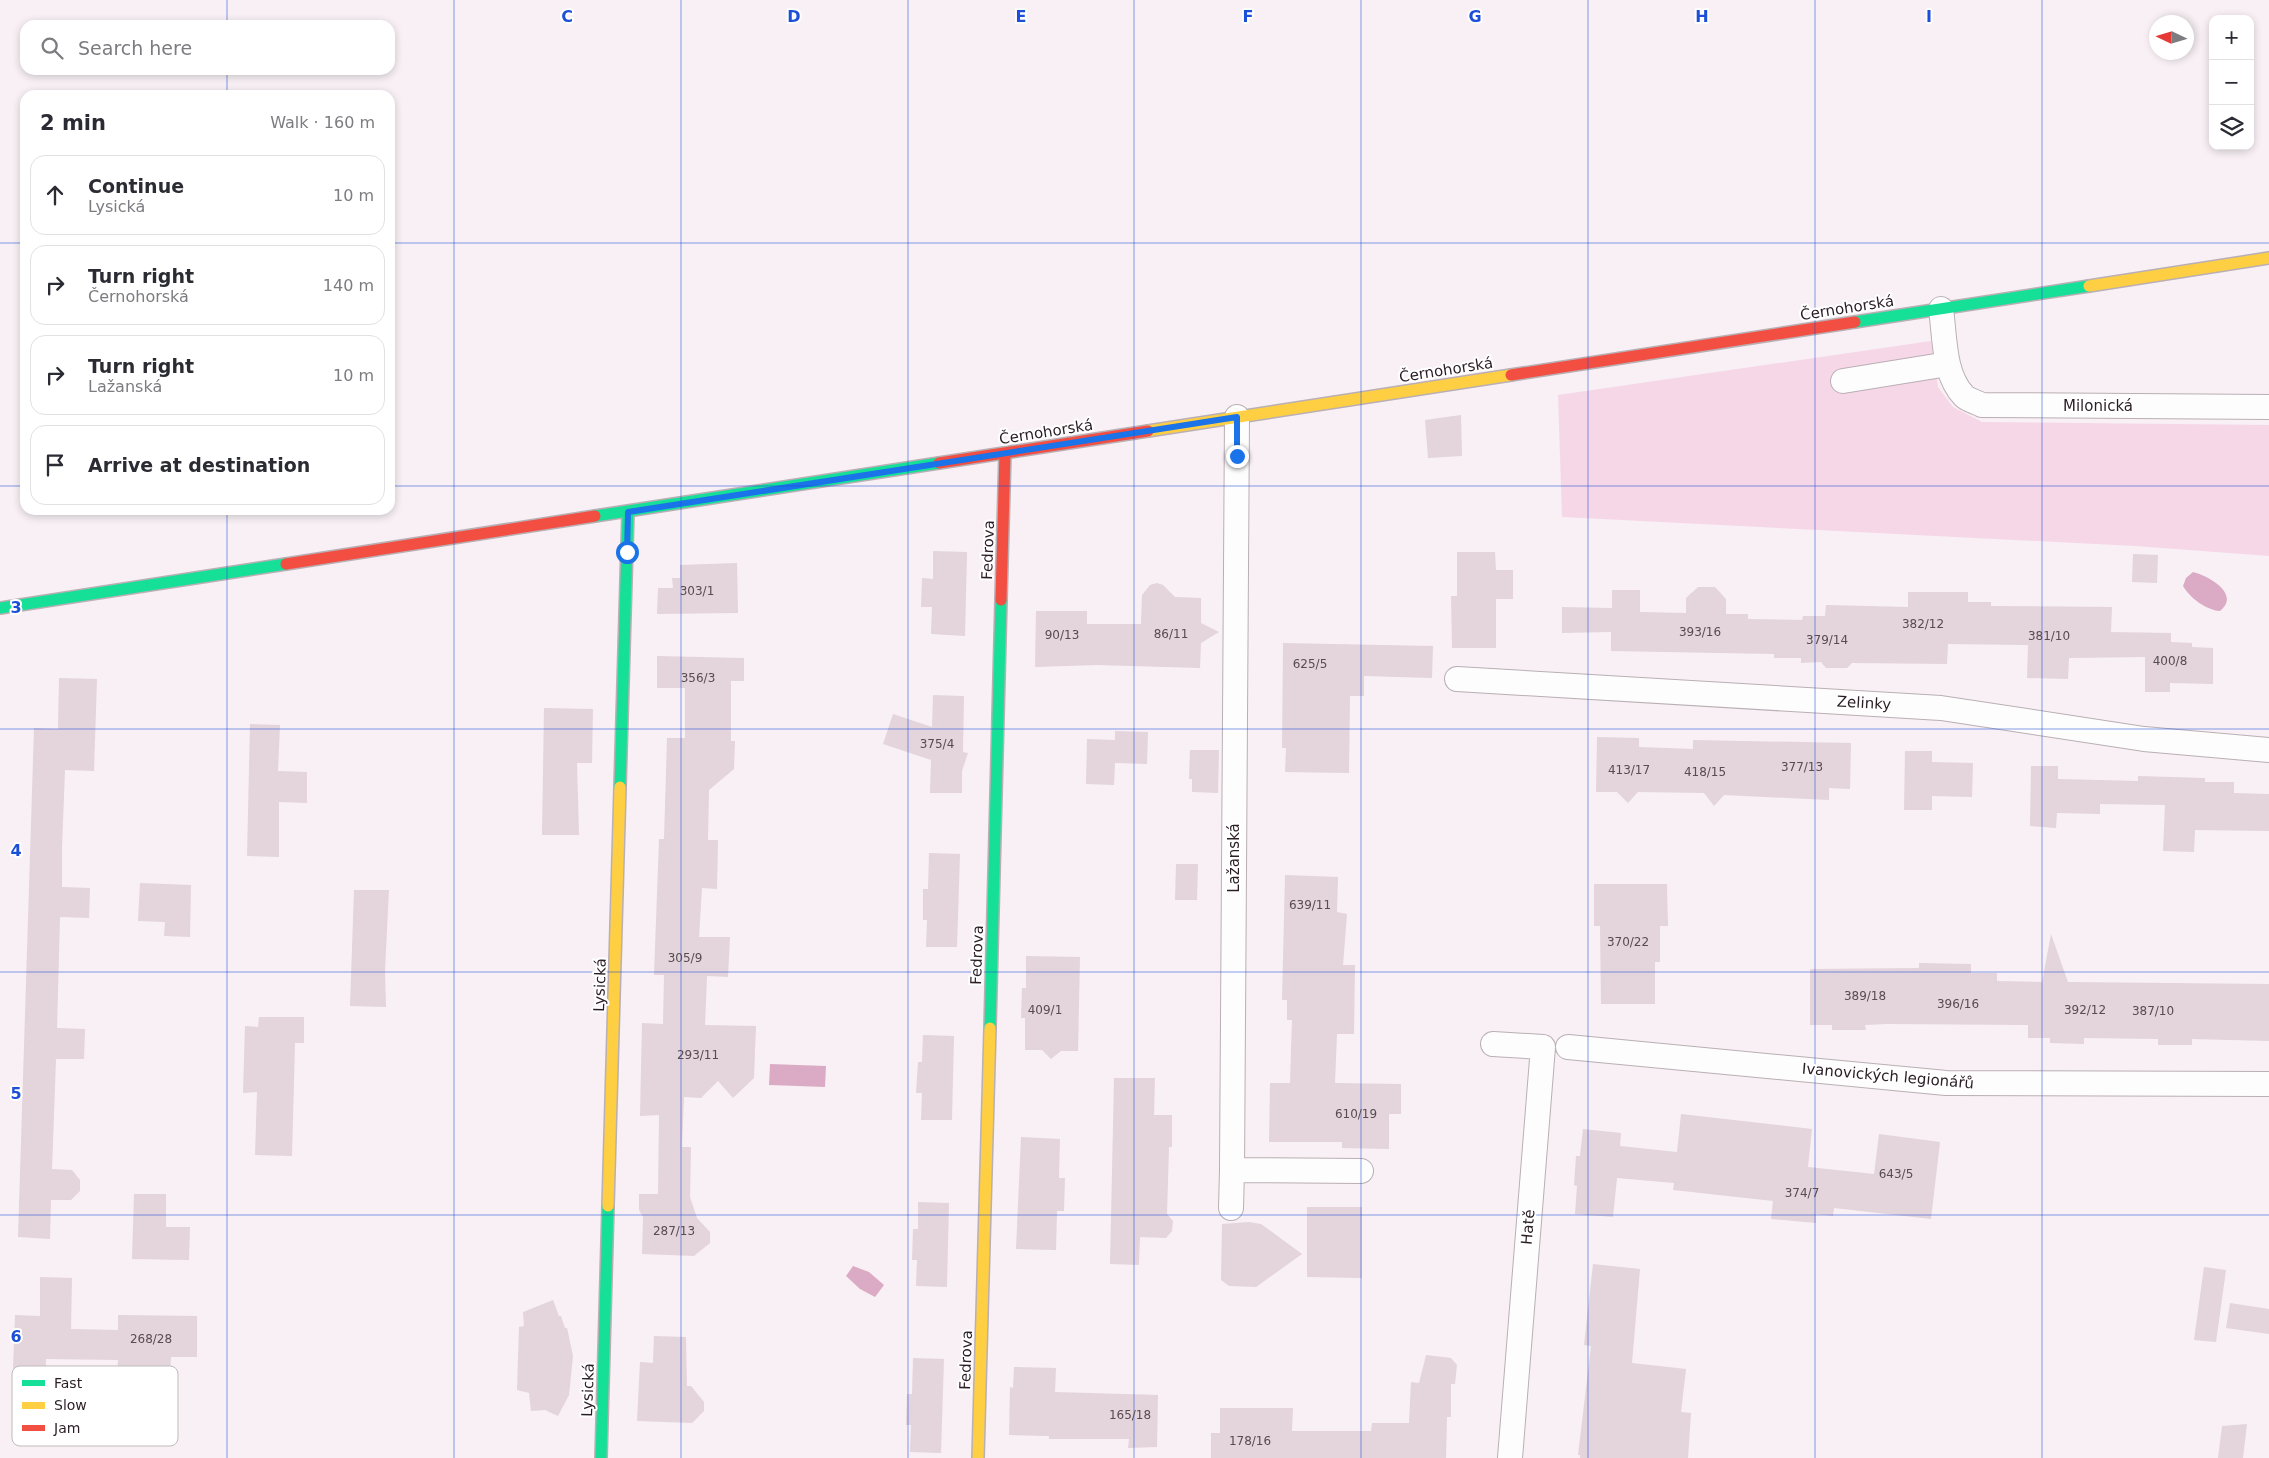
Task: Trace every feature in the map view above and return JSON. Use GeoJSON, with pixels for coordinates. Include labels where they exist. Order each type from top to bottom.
{"type":"FeatureCollection","features":[{"type":"Feature","properties":{"kind":"street","name":"Černohorská"},"geometry":{"type":"LineString","coordinates":[[0,608],[2269,258]]}},
{"type":"Feature","properties":{"kind":"street","name":"Milonická"},"geometry":{"type":"LineString","coordinates":[[1941,309],[1948,364],[1953,380],[1965,397],[1982,405],[2269,408]]}},
{"type":"Feature","properties":{"kind":"street"},"geometry":{"type":"LineString","coordinates":[[1843,381],[1948,364]]}},
{"type":"Feature","properties":{"kind":"street","name":"Lažanská"},"geometry":{"type":"LineString","coordinates":[[1231,1208],[1237,417]]}},
{"type":"Feature","properties":{"kind":"street","name":"Fedrova"},"geometry":{"type":"LineString","coordinates":[[978,1458],[1005,453]]}},
{"type":"Feature","properties":{"kind":"street","name":"Lysická"},"geometry":{"type":"LineString","coordinates":[[601,1458],[628,512]]}},
{"type":"Feature","properties":{"kind":"street","name":"Zelinky"},"geometry":{"type":"LineString","coordinates":[[1457,679],[1941,708],[2144,738],[2269,750]]}},
{"type":"Feature","properties":{"kind":"street","name":"Hatě"},"geometry":{"type":"LineString","coordinates":[[1493,1044],[1543,1047],[1510,1458]]}},
{"type":"Feature","properties":{"kind":"street","name":"Ivanovických legionářů"},"geometry":{"type":"LineString","coordinates":[[1568,1047],[1946,1083],[2269,1084]]}},
{"type":"Feature","properties":{"kind":"street"},"geometry":{"type":"LineString","coordinates":[[1232,1170],[1361,1171]]}},
{"type":"Feature","properties":{"kind":"shaded area"},"geometry":{"type":"Polygon","coordinates":[[[1931,341],[1938,387],[1953,407],[1982,422],[2269,425],[2269,556],[2135,546],[1562,517],[1558,395],[1931,341]]]}},
{"type":"Feature","properties":{"kind":"shaded area"},"geometry":{"type":"Polygon","coordinates":[[[2193,572],[2207,577],[2225,592],[2227,598],[2226,605],[2220,611],[2204,606],[2194,599],[2183,586],[2186,578],[2193,572]]]}},
{"type":"Feature","properties":{"kind":"shaded area"},"geometry":{"type":"Polygon","coordinates":[[[770,1064],[826,1066],[825,1087],[769,1085],[770,1064]]]}},
{"type":"Feature","properties":{"kind":"shaded area"},"geometry":{"type":"Polygon","coordinates":[[[853,1266],[869,1272],[884,1285],[875,1297],[860,1289],[846,1276],[853,1266]]]}},
{"type":"Feature","properties":{"kind":"building"},"geometry":{"type":"Polygon","coordinates":[[[1461,415],[1462,456],[1428,458],[1425,420],[1461,415]]]}},
{"type":"Feature","properties":{"kind":"building"},"geometry":{"type":"Polygon","coordinates":[[[933,551],[967,552],[965,636],[931,634],[932,607],[921,607],[922,578],[933,579],[933,551]]]}},
{"type":"Feature","properties":{"kind":"building"},"geometry":{"type":"Polygon","coordinates":[[[1457,552],[1495,552],[1496,570],[1513,570],[1513,599],[1496,599],[1496,648],[1452,648],[1451,596],[1457,596],[1457,552]]]}},
{"type":"Feature","properties":{"kind":"building"},"geometry":{"type":"Polygon","coordinates":[[[2133,554],[2158,555],[2157,583],[2132,582],[2133,554]]]}},
{"type":"Feature","properties":{"kind":"building"},"geometry":{"type":"Polygon","coordinates":[[[737,563],[738,613],[657,614],[658,588],[673,588],[672,578],[680,578],[680,565],[737,563]]]}},
{"type":"Feature","properties":{"kind":"building"},"geometry":{"type":"Polygon","coordinates":[[[1157,583],[1163,585],[1175,597],[1201,598],[1201,623],[1219,632],[1201,643],[1200,668],[1097,665],[1035,667],[1036,611],[1087,611],[1087,624],[1141,624],[1142,595],[1150,585],[1157,583]]]}},
{"type":"Feature","properties":{"kind":"building"},"geometry":{"type":"Polygon","coordinates":[[[1698,587],[1715,587],[1726,599],[1726,614],[1748,614],[1748,619],[1802,620],[1803,616],[1825,616],[1826,605],[1908,607],[1908,592],[1968,592],[1968,602],[1991,602],[1991,606],[2112,607],[2111,632],[2171,633],[2171,642],[2192,643],[2192,647],[2213,648],[2213,684],[2170,683],[2170,692],[2145,692],[2145,657],[2069,658],[2068,679],[2027,678],[2028,645],[1948,644],[1947,664],[1852,663],[1847,668],[1826,668],[1821,662],[1801,663],[1801,658],[1774,658],[1774,654],[1611,651],[1611,632],[1562,633],[1562,607],[1612,608],[1612,590],[1640,590],[1640,612],[1686,613],[1686,598],[1698,587]]]}},
{"type":"Feature","properties":{"kind":"building"},"geometry":{"type":"Polygon","coordinates":[[[1283,643],[1433,646],[1432,678],[1364,676],[1364,696],[1350,696],[1349,773],[1285,772],[1286,748],[1282,748],[1283,643]]]}},
{"type":"Feature","properties":{"kind":"building"},"geometry":{"type":"Polygon","coordinates":[[[657,656],[744,658],[744,681],[731,681],[731,741],[735,741],[734,769],[709,790],[708,840],[718,840],[717,889],[702,888],[699,937],[730,937],[728,977],[707,976],[705,1025],[756,1026],[754,1078],[733,1098],[718,1081],[701,1098],[684,1097],[682,1147],[691,1147],[690,1197],[697,1218],[710,1232],[710,1243],[694,1256],[642,1254],[643,1217],[639,1210],[639,1194],[658,1194],[659,1115],[640,1116],[642,1023],[663,1024],[664,975],[654,975],[659,839],[664,839],[667,738],[685,738],[685,688],[657,688],[657,656]]]}},
{"type":"Feature","properties":{"kind":"building"},"geometry":{"type":"Polygon","coordinates":[[[59,678],[97,679],[94,771],[65,770],[62,848],[62,887],[90,888],[89,918],[60,917],[57,1028],[85,1029],[84,1059],[56,1059],[52,1169],[72,1170],[80,1180],[80,1191],[71,1200],[51,1200],[50,1239],[18,1237],[34,728],[58,729],[59,678]]]}},
{"type":"Feature","properties":{"kind":"building"},"geometry":{"type":"Polygon","coordinates":[[[933,695],[964,696],[963,752],[968,753],[962,771],[962,793],[930,793],[931,760],[883,744],[893,714],[932,727],[933,695]]]}},
{"type":"Feature","properties":{"kind":"building"},"geometry":{"type":"Polygon","coordinates":[[[544,708],[593,709],[592,763],[577,763],[579,835],[542,835],[544,708]]]}},
{"type":"Feature","properties":{"kind":"building"},"geometry":{"type":"Polygon","coordinates":[[[250,724],[280,725],[278,771],[307,772],[307,803],[279,802],[279,857],[247,856],[250,724]]]}},
{"type":"Feature","properties":{"kind":"building"},"geometry":{"type":"Polygon","coordinates":[[[1115,731],[1148,732],[1147,764],[1115,763],[1114,785],[1086,784],[1087,739],[1115,740],[1115,731]]]}},
{"type":"Feature","properties":{"kind":"building"},"geometry":{"type":"Polygon","coordinates":[[[1597,737],[1639,738],[1639,747],[1693,749],[1693,740],[1851,743],[1850,789],[1829,788],[1829,800],[1724,795],[1714,806],[1704,793],[1638,792],[1628,803],[1617,792],[1596,792],[1597,737]]]}},
{"type":"Feature","properties":{"kind":"building"},"geometry":{"type":"Polygon","coordinates":[[[1190,750],[1219,750],[1218,793],[1192,792],[1192,779],[1189,779],[1190,750]]]}},
{"type":"Feature","properties":{"kind":"building"},"geometry":{"type":"Polygon","coordinates":[[[1905,751],[1932,751],[1932,762],[1973,763],[1972,797],[1932,796],[1932,810],[1904,810],[1905,751]]]}},
{"type":"Feature","properties":{"kind":"building"},"geometry":{"type":"Polygon","coordinates":[[[2031,766],[2058,766],[2058,779],[2138,781],[2138,776],[2205,778],[2205,782],[2234,782],[2234,793],[2269,794],[2269,831],[2195,830],[2194,852],[2163,851],[2165,805],[2100,804],[2100,814],[2057,813],[2056,828],[2030,826],[2031,766]]]}},
{"type":"Feature","properties":{"kind":"building"},"geometry":{"type":"Polygon","coordinates":[[[929,853],[960,854],[957,947],[926,947],[927,920],[923,920],[923,889],[928,889],[929,853]]]}},
{"type":"Feature","properties":{"kind":"building"},"geometry":{"type":"Polygon","coordinates":[[[1176,864],[1198,864],[1197,900],[1175,900],[1176,864]]]}},
{"type":"Feature","properties":{"kind":"building"},"geometry":{"type":"Polygon","coordinates":[[[1285,875],[1338,877],[1337,912],[1347,914],[1343,965],[1355,965],[1354,1034],[1337,1034],[1335,1083],[1401,1084],[1401,1114],[1389,1114],[1389,1149],[1342,1148],[1342,1142],[1269,1142],[1270,1083],[1290,1083],[1292,1020],[1287,1020],[1287,1000],[1282,1000],[1285,875]]]}},
{"type":"Feature","properties":{"kind":"building"},"geometry":{"type":"Polygon","coordinates":[[[140,883],[191,885],[190,937],[164,936],[165,922],[138,921],[140,883]]]}},
{"type":"Feature","properties":{"kind":"building"},"geometry":{"type":"Polygon","coordinates":[[[1594,884],[1667,884],[1668,926],[1660,926],[1660,962],[1655,962],[1655,1004],[1601,1004],[1600,926],[1594,926],[1594,884]]]}},
{"type":"Feature","properties":{"kind":"building"},"geometry":{"type":"Polygon","coordinates":[[[354,890],[389,890],[385,970],[386,1007],[350,1006],[354,890]]]}},
{"type":"Feature","properties":{"kind":"building"},"geometry":{"type":"Polygon","coordinates":[[[2051,934],[2068,982],[2269,984],[2269,1041],[2192,1039],[2192,1045],[2158,1045],[2158,1039],[2084,1038],[2084,1044],[2050,1043],[2050,1038],[2028,1038],[2028,1025],[1887,1024],[1865,1025],[1866,1030],[1832,1030],[1832,1025],[1810,1025],[1810,969],[1919,968],[1919,963],[1971,964],[1971,973],[1997,973],[1997,981],[2042,982],[2051,934]]]}},
{"type":"Feature","properties":{"kind":"building"},"geometry":{"type":"Polygon","coordinates":[[[1026,956],[1080,957],[1078,1051],[1061,1051],[1051,1059],[1042,1050],[1025,1050],[1025,1018],[1021,1018],[1022,988],[1026,988],[1026,956]]]}},
{"type":"Feature","properties":{"kind":"building"},"geometry":{"type":"Polygon","coordinates":[[[259,1017],[304,1017],[304,1043],[295,1043],[292,1156],[255,1155],[257,1092],[243,1093],[245,1026],[258,1027],[259,1017]]]}},
{"type":"Feature","properties":{"kind":"building"},"geometry":{"type":"Polygon","coordinates":[[[923,1035],[954,1036],[952,1120],[921,1120],[922,1093],[916,1093],[918,1062],[922,1062],[923,1035]]]}},
{"type":"Feature","properties":{"kind":"building"},"geometry":{"type":"Polygon","coordinates":[[[1114,1078],[1155,1078],[1154,1115],[1172,1115],[1172,1147],[1169,1147],[1167,1214],[1173,1221],[1172,1231],[1166,1238],[1140,1237],[1139,1265],[1110,1264],[1114,1078]]]}},
{"type":"Feature","properties":{"kind":"building"},"geometry":{"type":"Polygon","coordinates":[[[1681,1114],[1812,1129],[1808,1167],[1874,1174],[1879,1134],[1940,1142],[1931,1219],[1834,1208],[1833,1216],[1816,1214],[1816,1223],[1771,1219],[1773,1201],[1673,1190],[1674,1183],[1617,1178],[1613,1217],[1575,1214],[1577,1186],[1574,1185],[1576,1156],[1580,1156],[1583,1129],[1621,1133],[1620,1146],[1677,1152],[1681,1114]]]}},
{"type":"Feature","properties":{"kind":"building"},"geometry":{"type":"Polygon","coordinates":[[[1021,1137],[1060,1139],[1059,1178],[1065,1178],[1064,1211],[1057,1211],[1056,1250],[1016,1249],[1021,1137]]]}},
{"type":"Feature","properties":{"kind":"building"},"geometry":{"type":"Polygon","coordinates":[[[134,1194],[166,1194],[166,1227],[190,1227],[189,1260],[132,1259],[134,1194]]]}},
{"type":"Feature","properties":{"kind":"building"},"geometry":{"type":"Polygon","coordinates":[[[918,1202],[949,1203],[947,1287],[916,1286],[917,1260],[912,1260],[913,1229],[918,1229],[918,1202]]]}},
{"type":"Feature","properties":{"kind":"building"},"geometry":{"type":"Polygon","coordinates":[[[1307,1207],[1362,1207],[1362,1278],[1307,1277],[1307,1207]]]}},
{"type":"Feature","properties":{"kind":"building"},"geometry":{"type":"Polygon","coordinates":[[[1249,1222],[1261,1224],[1302,1254],[1256,1287],[1229,1286],[1221,1280],[1222,1224],[1249,1222]]]}},
{"type":"Feature","properties":{"kind":"building"},"geometry":{"type":"Polygon","coordinates":[[[1593,1264],[1640,1269],[1632,1363],[1686,1369],[1681,1412],[1691,1413],[1688,1458],[1580,1458],[1580,1455],[1578,1455],[1591,1346],[1584,1345],[1593,1264]]]}},
{"type":"Feature","properties":{"kind":"building"},"geometry":{"type":"Polygon","coordinates":[[[2204,1267],[2226,1270],[2216,1342],[2194,1340],[2204,1267]]]}},
{"type":"Feature","properties":{"kind":"building"},"geometry":{"type":"Polygon","coordinates":[[[40,1277],[72,1278],[71,1329],[118,1330],[118,1315],[197,1316],[197,1357],[171,1357],[171,1366],[118,1366],[118,1360],[46,1359],[46,1366],[13,1366],[15,1315],[40,1316],[40,1277]]]}},
{"type":"Feature","properties":{"kind":"building"},"geometry":{"type":"Polygon","coordinates":[[[553,1300],[565,1328],[567,1328],[573,1356],[569,1395],[558,1416],[545,1410],[531,1411],[529,1393],[517,1390],[519,1327],[524,1326],[523,1312],[553,1300]]]}},
{"type":"Feature","properties":{"kind":"building"},"geometry":{"type":"Polygon","coordinates":[[[2230,1303],[2269,1309],[2269,1334],[2226,1328],[2230,1303]]]}},
{"type":"Feature","properties":{"kind":"building"},"geometry":{"type":"Polygon","coordinates":[[[654,1336],[686,1337],[687,1386],[691,1386],[704,1402],[704,1411],[692,1423],[637,1421],[640,1362],[653,1363],[654,1336]]]}},
{"type":"Feature","properties":{"kind":"building"},"geometry":{"type":"Polygon","coordinates":[[[1426,1355],[1451,1358],[1457,1365],[1455,1384],[1451,1384],[1451,1417],[1447,1417],[1446,1458],[1211,1458],[1211,1433],[1220,1433],[1220,1408],[1293,1408],[1292,1431],[1371,1431],[1372,1423],[1409,1423],[1411,1382],[1419,1383],[1426,1355]]]}},
{"type":"Feature","properties":{"kind":"building"},"geometry":{"type":"Polygon","coordinates":[[[913,1358],[944,1359],[941,1453],[910,1452],[911,1425],[906,1425],[907,1394],[912,1394],[913,1358]]]}},
{"type":"Feature","properties":{"kind":"building"},"geometry":{"type":"Polygon","coordinates":[[[1014,1367],[1056,1368],[1055,1392],[1158,1395],[1157,1447],[1128,1448],[1129,1439],[1049,1439],[1049,1436],[1009,1435],[1010,1387],[1013,1388],[1014,1367]]]}},
{"type":"Feature","properties":{"kind":"building"},"geometry":{"type":"Polygon","coordinates":[[[2247,1424],[2243,1458],[2218,1458],[2222,1426],[2247,1424]]]}},
{"type":"Feature","properties":{"kind":"traffic: fast"},"geometry":{"type":"LineString","coordinates":[[1855,322],[2089,286]]}},
{"type":"Feature","properties":{"kind":"traffic: fast"},"geometry":{"type":"LineString","coordinates":[[595,516],[939,463]]}},
{"type":"Feature","properties":{"kind":"traffic: fast"},"geometry":{"type":"LineString","coordinates":[[620,787],[628,512]]}},
{"type":"Feature","properties":{"kind":"traffic: fast"},"geometry":{"type":"LineString","coordinates":[[0,608],[286,564]]}},
{"type":"Feature","properties":{"kind":"traffic: fast"},"geometry":{"type":"LineString","coordinates":[[990,1028],[1001,600]]}},
{"type":"Feature","properties":{"kind":"traffic: fast"},"geometry":{"type":"LineString","coordinates":[[601,1458],[608,1206]]}},
{"type":"Feature","properties":{"kind":"traffic: slow"},"geometry":{"type":"LineString","coordinates":[[2089,286],[2269,258]]}},
{"type":"Feature","properties":{"kind":"traffic: slow"},"geometry":{"type":"LineString","coordinates":[[1148,431],[1511,375]]}},
{"type":"Feature","properties":{"kind":"traffic: slow"},"geometry":{"type":"LineString","coordinates":[[608,1206],[620,787]]}},
{"type":"Feature","properties":{"kind":"traffic: slow"},"geometry":{"type":"LineString","coordinates":[[978,1458],[990,1028]]}},
{"type":"Feature","properties":{"kind":"traffic: jam"},"geometry":{"type":"LineString","coordinates":[[1511,375],[1855,322]]}},
{"type":"Feature","properties":{"kind":"traffic: jam"},"geometry":{"type":"LineString","coordinates":[[939,463],[1148,431]]}},
{"type":"Feature","properties":{"kind":"traffic: jam"},"geometry":{"type":"LineString","coordinates":[[1001,600],[1005,453]]}},
{"type":"Feature","properties":{"kind":"traffic: jam"},"geometry":{"type":"LineString","coordinates":[[286,564],[595,516]]}},
{"type":"Feature","properties":{"kind":"route"},"geometry":{"type":"LineString","coordinates":[[627,552],[628,512],[1237,417],[1237,456]]}}]}
